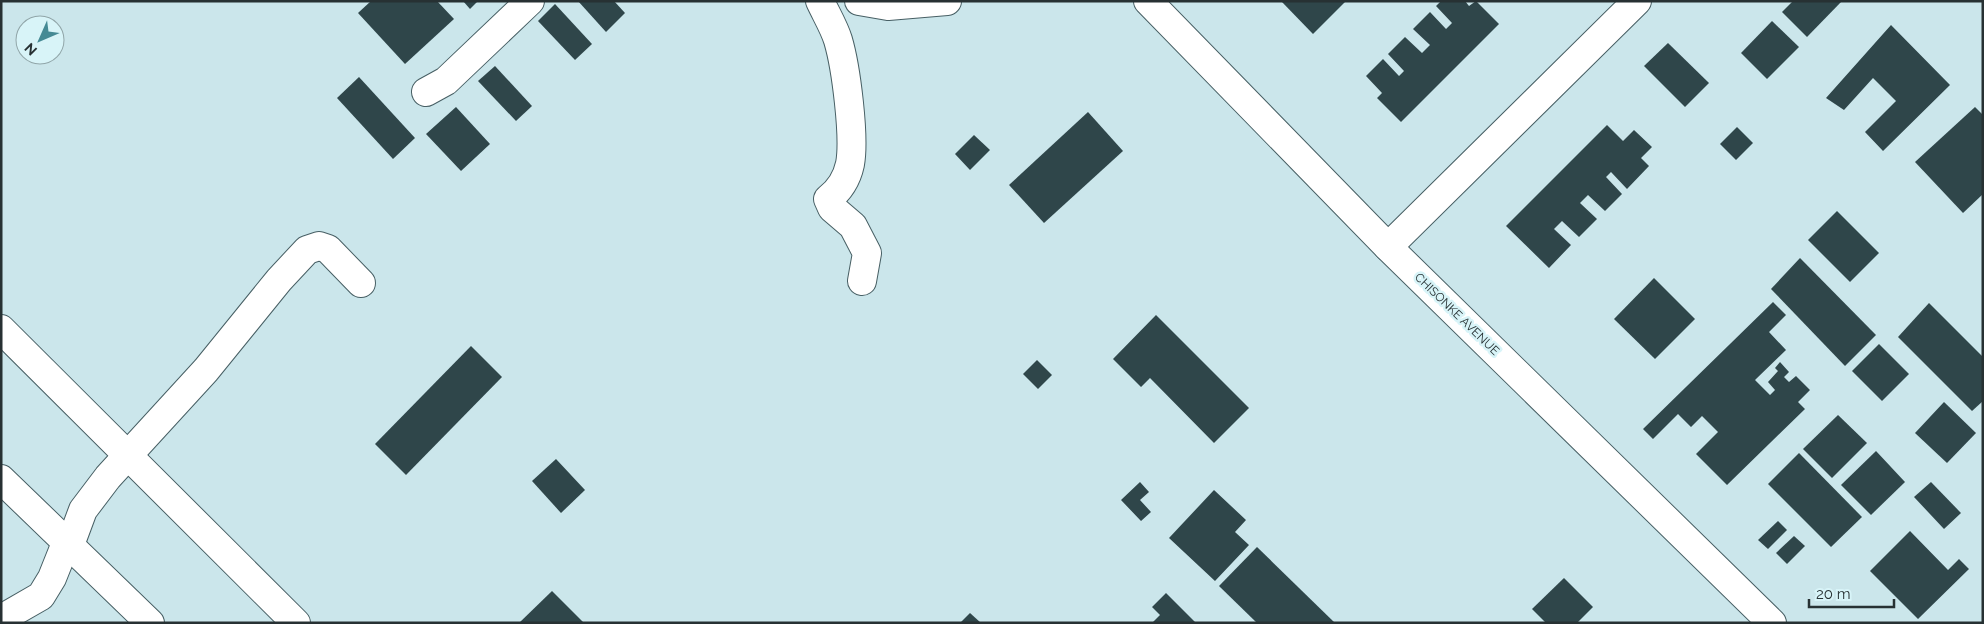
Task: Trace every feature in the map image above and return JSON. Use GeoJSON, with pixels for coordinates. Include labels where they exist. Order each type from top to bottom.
{"type":"FeatureCollection","features":[{"type":"Feature","properties":{"kind":"street"},"geometry":{"type":"LineString","coordinates":[[426,92],[446,82],[530,1]]}},
{"type":"Feature","properties":{"kind":"street"},"geometry":{"type":"LineString","coordinates":[[820,1],[838,40],[848,94],[850,133],[850,164],[840,190],[828,199],[832,208],[853,226],[866,253],[862,281]]}},
{"type":"Feature","properties":{"kind":"street"},"geometry":{"type":"LineString","coordinates":[[858,1],[888,6],[947,1]]}},
{"type":"Feature","properties":{"kind":"street","name":"CHISONKE AVENUE"},"geometry":{"type":"LineString","coordinates":[[1148,1],[1388,247],[1772,623]]}},
{"type":"Feature","properties":{"kind":"street"},"geometry":{"type":"LineString","coordinates":[[1388,247],[1637,1]]}},
{"type":"Feature","properties":{"kind":"street"},"geometry":{"type":"LineString","coordinates":[[1,619],[41,596],[52,578],[64,548],[70,545],[83,510],[128,456],[206,370],[279,280],[307,250],[319,246],[328,249],[361,283]]}},
{"type":"Feature","properties":{"kind":"street"},"geometry":{"type":"LineString","coordinates":[[1,329],[296,623]]}},
{"type":"Feature","properties":{"kind":"street"},"geometry":{"type":"LineString","coordinates":[[1,479],[150,623]]}},
{"type":"Feature","properties":{"kind":"building"},"geometry":{"type":"Polygon","coordinates":[[[371,1],[437,1],[454,19],[405,64],[358,13],[371,1]]]}},
{"type":"Feature","properties":{"kind":"building"},"geometry":{"type":"Polygon","coordinates":[[[463,1],[478,1],[470,9],[463,1]]]}},
{"type":"Feature","properties":{"kind":"building"},"geometry":{"type":"Polygon","coordinates":[[[578,1],[614,1],[625,13],[606,32],[578,1]]]}},
{"type":"Feature","properties":{"kind":"building"},"geometry":{"type":"Polygon","coordinates":[[[1281,1],[1346,1],[1313,34],[1281,1]]]}},
{"type":"Feature","properties":{"kind":"building"},"geometry":{"type":"Polygon","coordinates":[[[1441,1],[1465,1],[1469,6],[1476,1],[1499,24],[1401,122],[1377,98],[1382,93],[1366,76],[1383,59],[1399,76],[1404,71],[1388,54],[1405,37],[1422,53],[1430,45],[1413,29],[1430,12],[1446,29],[1452,23],[1436,6],[1441,1]]]}},
{"type":"Feature","properties":{"kind":"building"},"geometry":{"type":"Polygon","coordinates":[[[1793,1],[1842,1],[1807,37],[1782,12],[1793,1]]]}},
{"type":"Feature","properties":{"kind":"building"},"geometry":{"type":"Polygon","coordinates":[[[555,4],[592,44],[575,60],[538,21],[555,4]]]}},
{"type":"Feature","properties":{"kind":"building"},"geometry":{"type":"Polygon","coordinates":[[[1772,21],[1799,47],[1767,79],[1741,53],[1772,21]]]}},
{"type":"Feature","properties":{"kind":"building"},"geometry":{"type":"Polygon","coordinates":[[[1891,25],[1950,85],[1883,151],[1865,132],[1896,101],[1873,78],[1844,110],[1826,98],[1891,25]]]}},
{"type":"Feature","properties":{"kind":"building"},"geometry":{"type":"Polygon","coordinates":[[[1668,43],[1709,83],[1685,107],[1644,66],[1668,43]]]}},
{"type":"Feature","properties":{"kind":"building"},"geometry":{"type":"Polygon","coordinates":[[[495,66],[532,106],[516,121],[478,81],[495,66]]]}},
{"type":"Feature","properties":{"kind":"building"},"geometry":{"type":"Polygon","coordinates":[[[359,77],[415,138],[393,159],[337,98],[359,77]]]}},
{"type":"Feature","properties":{"kind":"building"},"geometry":{"type":"Polygon","coordinates":[[[456,107],[490,144],[461,171],[426,134],[456,107]]]}},
{"type":"Feature","properties":{"kind":"building"},"geometry":{"type":"Polygon","coordinates":[[[1975,107],[1983,115],[1983,194],[1963,213],[1915,162],[1975,107]]]}},
{"type":"Feature","properties":{"kind":"building"},"geometry":{"type":"Polygon","coordinates":[[[1088,112],[1123,151],[1044,223],[1009,185],[1088,112]]]}},
{"type":"Feature","properties":{"kind":"building"},"geometry":{"type":"Polygon","coordinates":[[[1607,125],[1623,141],[1634,130],[1652,147],[1641,158],[1649,166],[1627,189],[1611,172],[1606,177],[1622,194],[1605,211],[1588,195],[1580,203],[1597,219],[1579,237],[1562,221],[1554,229],[1571,245],[1549,268],[1506,226],[1607,125]]]}},
{"type":"Feature","properties":{"kind":"building"},"geometry":{"type":"Polygon","coordinates":[[[1737,127],[1753,143],[1736,160],[1720,144],[1737,127]]]}},
{"type":"Feature","properties":{"kind":"building"},"geometry":{"type":"Polygon","coordinates":[[[974,135],[990,150],[970,170],[955,154],[974,135]]]}},
{"type":"Feature","properties":{"kind":"building"},"geometry":{"type":"Polygon","coordinates":[[[1837,211],[1879,253],[1850,282],[1808,240],[1837,211]]]}},
{"type":"Feature","properties":{"kind":"building"},"geometry":{"type":"Polygon","coordinates":[[[1800,258],[1876,335],[1845,366],[1771,289],[1800,258]]]}},
{"type":"Feature","properties":{"kind":"building"},"geometry":{"type":"Polygon","coordinates":[[[1654,278],[1695,319],[1655,359],[1614,319],[1654,278]]]}},
{"type":"Feature","properties":{"kind":"building"},"geometry":{"type":"Polygon","coordinates":[[[1773,302],[1786,315],[1769,332],[1786,350],[1755,380],[1770,395],[1775,390],[1768,382],[1778,371],[1775,368],[1780,362],[1789,372],[1784,377],[1789,382],[1796,376],[1810,390],[1798,402],[1805,409],[1727,485],[1696,454],[1718,432],[1702,416],[1691,427],[1678,414],[1653,439],[1643,429],[1773,302]]]}},
{"type":"Feature","properties":{"kind":"building"},"geometry":{"type":"Polygon","coordinates":[[[1929,303],[1983,357],[1983,401],[1972,411],[1898,337],[1929,303]]]}},
{"type":"Feature","properties":{"kind":"building"},"geometry":{"type":"Polygon","coordinates":[[[1156,315],[1249,408],[1214,443],[1150,378],[1141,387],[1113,359],[1156,315]]]}},
{"type":"Feature","properties":{"kind":"building"},"geometry":{"type":"Polygon","coordinates":[[[1879,344],[1909,374],[1882,401],[1852,371],[1879,344]]]}},
{"type":"Feature","properties":{"kind":"building"},"geometry":{"type":"Polygon","coordinates":[[[471,346],[502,377],[406,475],[375,444],[471,346]]]}},
{"type":"Feature","properties":{"kind":"building"},"geometry":{"type":"Polygon","coordinates":[[[1037,360],[1052,375],[1038,389],[1023,374],[1037,360]]]}},
{"type":"Feature","properties":{"kind":"building"},"geometry":{"type":"Polygon","coordinates":[[[1944,402],[1976,433],[1947,463],[1915,433],[1944,402]]]}},
{"type":"Feature","properties":{"kind":"building"},"geometry":{"type":"Polygon","coordinates":[[[1838,415],[1867,443],[1832,478],[1803,449],[1838,415]]]}},
{"type":"Feature","properties":{"kind":"building"},"geometry":{"type":"Polygon","coordinates":[[[1876,451],[1905,482],[1871,515],[1841,485],[1876,451]]]}},
{"type":"Feature","properties":{"kind":"building"},"geometry":{"type":"Polygon","coordinates":[[[1799,453],[1862,517],[1831,547],[1768,484],[1799,453]]]}},
{"type":"Feature","properties":{"kind":"building"},"geometry":{"type":"Polygon","coordinates":[[[556,459],[585,490],[561,513],[532,481],[556,459]]]}},
{"type":"Feature","properties":{"kind":"building"},"geometry":{"type":"Polygon","coordinates":[[[1140,482],[1149,492],[1140,500],[1151,512],[1141,521],[1121,500],[1140,482]]]}},
{"type":"Feature","properties":{"kind":"building"},"geometry":{"type":"Polygon","coordinates":[[[1931,482],[1961,513],[1944,529],[1914,497],[1931,482]]]}},
{"type":"Feature","properties":{"kind":"building"},"geometry":{"type":"Polygon","coordinates":[[[1214,490],[1246,520],[1235,532],[1249,545],[1215,581],[1169,538],[1214,490]]]}},
{"type":"Feature","properties":{"kind":"building"},"geometry":{"type":"Polygon","coordinates":[[[1778,521],[1787,530],[1768,549],[1758,540],[1778,521]]]}},
{"type":"Feature","properties":{"kind":"building"},"geometry":{"type":"Polygon","coordinates":[[[1910,531],[1948,570],[1959,559],[1969,569],[1918,619],[1870,571],[1910,531]]]}},
{"type":"Feature","properties":{"kind":"building"},"geometry":{"type":"Polygon","coordinates":[[[1794,536],[1805,546],[1787,564],[1776,553],[1794,536]]]}},
{"type":"Feature","properties":{"kind":"building"},"geometry":{"type":"Polygon","coordinates":[[[1257,547],[1335,623],[1257,623],[1219,586],[1257,547]]]}},
{"type":"Feature","properties":{"kind":"building"},"geometry":{"type":"Polygon","coordinates":[[[1564,578],[1593,607],[1577,623],[1546,623],[1532,609],[1564,578]]]}},
{"type":"Feature","properties":{"kind":"building"},"geometry":{"type":"Polygon","coordinates":[[[552,591],[584,623],[519,623],[552,591]]]}},
{"type":"Feature","properties":{"kind":"building"},"geometry":{"type":"Polygon","coordinates":[[[1166,593],[1196,623],[1152,623],[1160,615],[1152,607],[1166,593]]]}},
{"type":"Feature","properties":{"kind":"building"},"geometry":{"type":"Polygon","coordinates":[[[970,613],[981,623],[960,623],[970,613]]]}}]}
